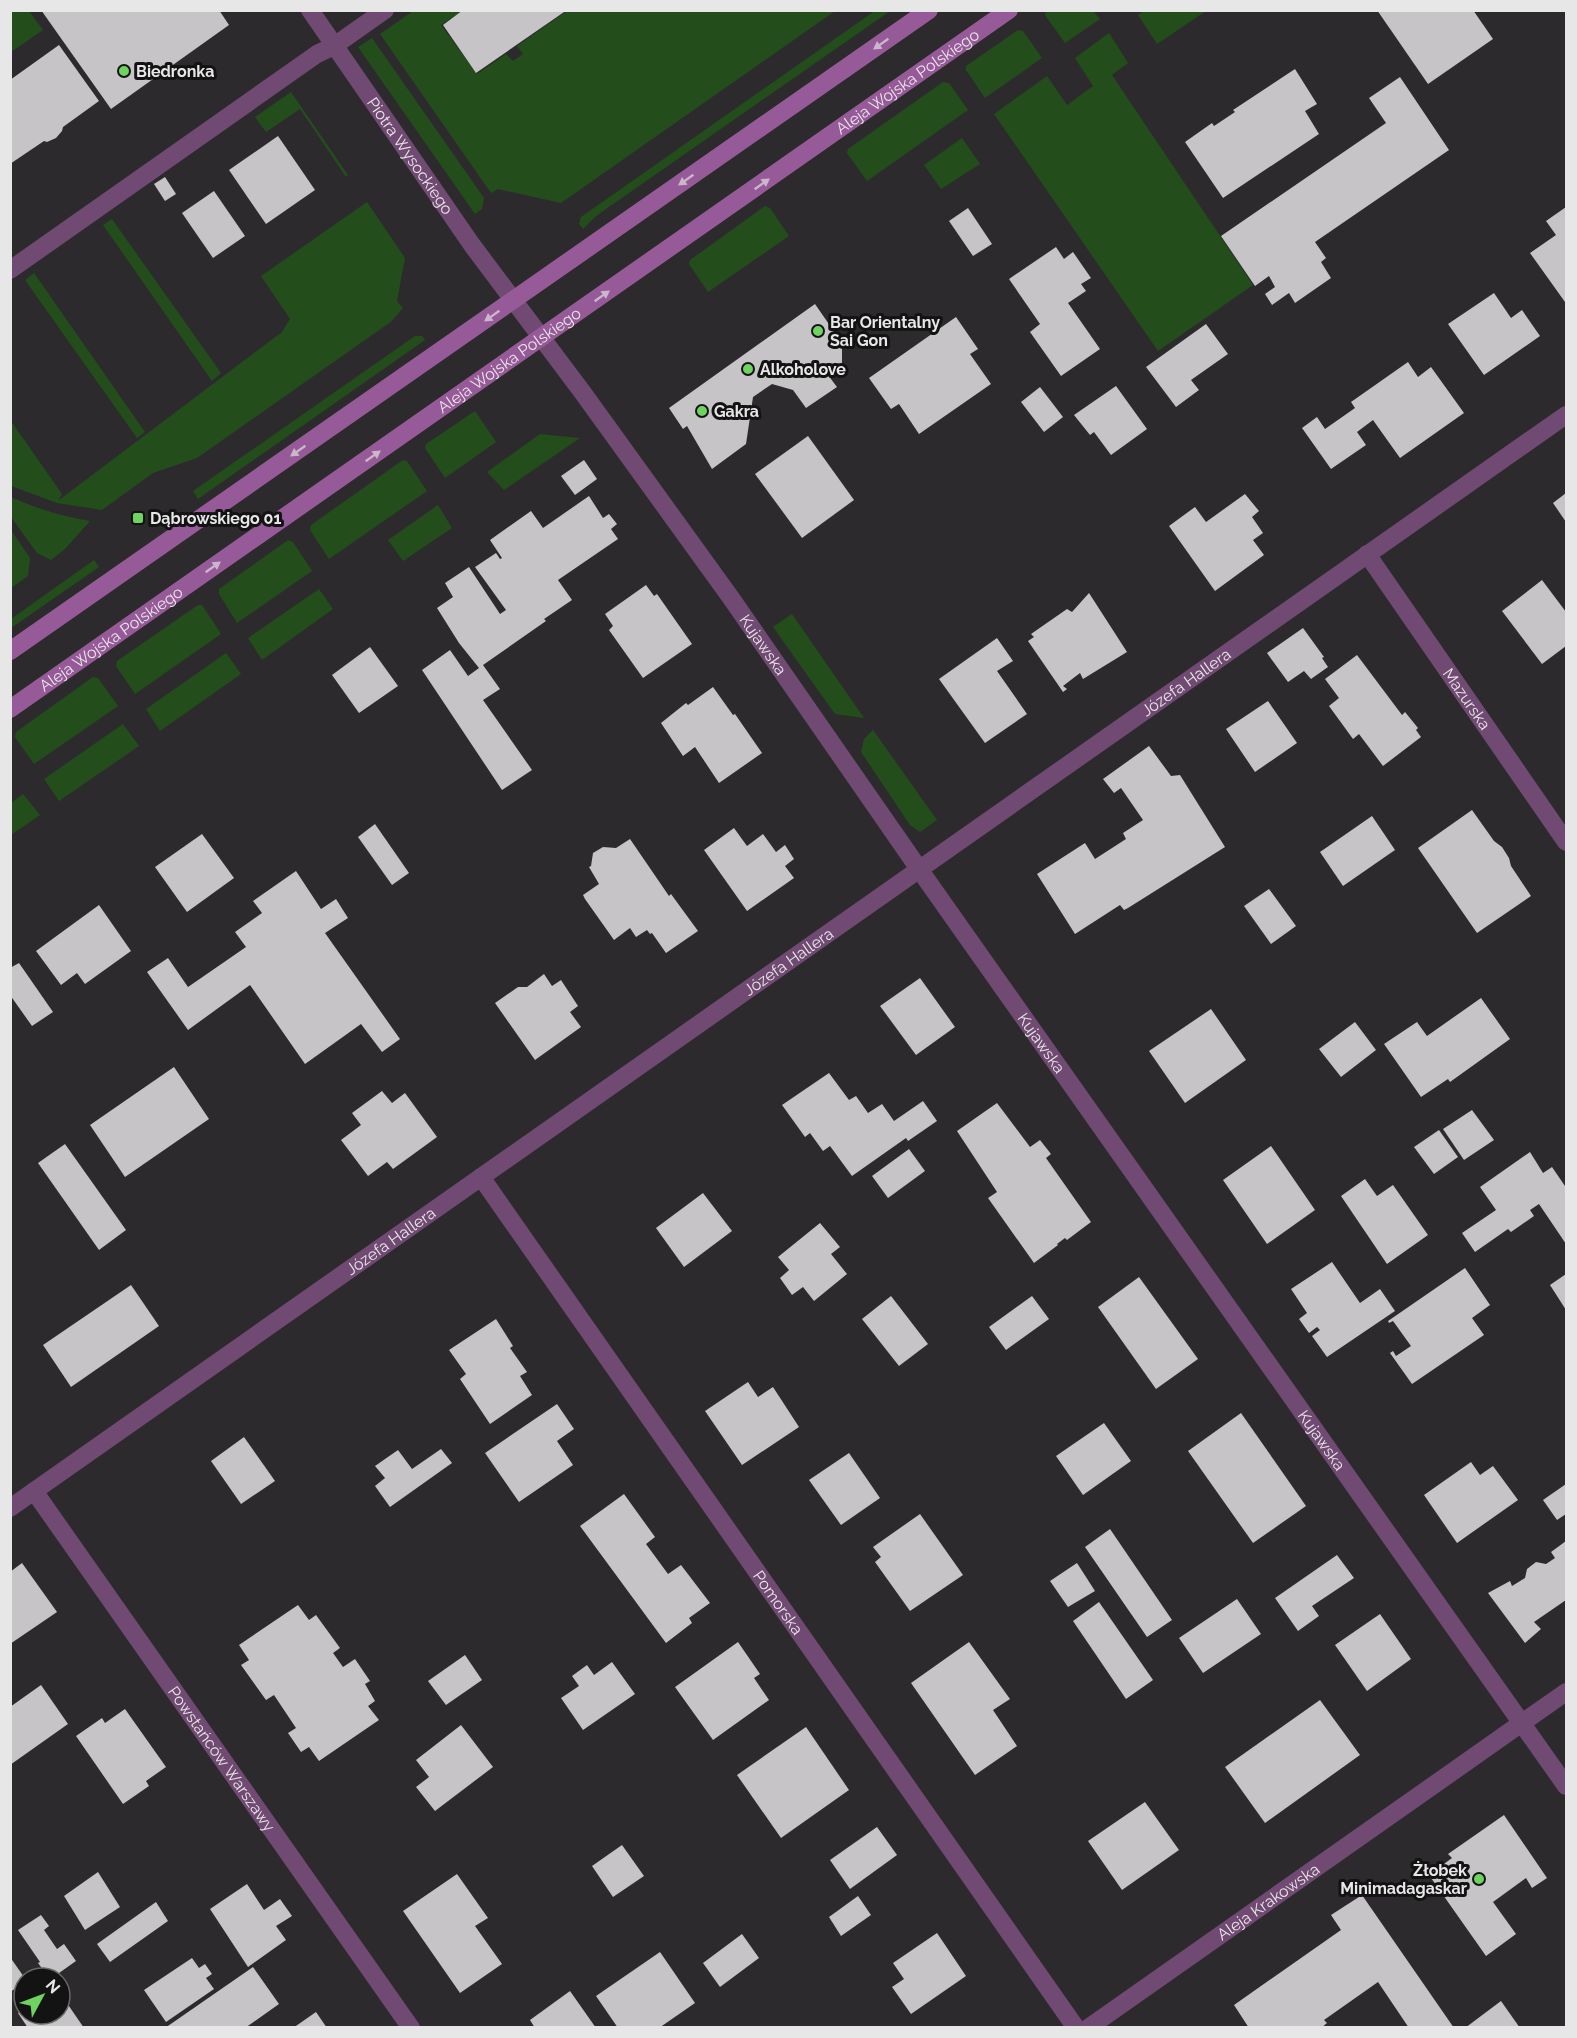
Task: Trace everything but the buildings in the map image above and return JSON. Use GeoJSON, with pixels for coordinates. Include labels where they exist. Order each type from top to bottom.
{"type":"FeatureCollection","features":[{"type":"Feature","properties":{"kind":"street","name":"Piotra Wysockiego"},"geometry":{"type":"LineString","coordinates":[[310,10],[472,245],[514,301]]}},
{"type":"Feature","properties":{"kind":"street"},"geometry":{"type":"LineString","coordinates":[[10,270],[309,59],[334,46],[385,10]]}},
{"type":"Feature","properties":{"kind":"street"},"geometry":{"type":"LineString","coordinates":[[10,651],[929,10]]}},
{"type":"Feature","properties":{"kind":"street","name":"Aleja Wojska Polskiego"},"geometry":{"type":"LineString","coordinates":[[10,709],[1009,10]]}},
{"type":"Feature","properties":{"kind":"street","name":"Kujawska"},"geometry":{"type":"LineString","coordinates":[[514,301],[717,579],[1566,1786]]}},
{"type":"Feature","properties":{"kind":"street","name":"Józefa Hallera"},"geometry":{"type":"LineString","coordinates":[[10,1508],[1566,415]]}},
{"type":"Feature","properties":{"kind":"street","name":"Mazurska"},"geometry":{"type":"LineString","coordinates":[[1366,554],[1566,842]]}},
{"type":"Feature","properties":{"kind":"street","name":"Pomorska"},"geometry":{"type":"LineString","coordinates":[[482,1177],[1076,2028]]}},
{"type":"Feature","properties":{"kind":"street","name":"Powstańców Warszawy"},"geometry":{"type":"LineString","coordinates":[[34,1491],[411,2028]]}},
{"type":"Feature","properties":{"kind":"street","name":"Aleja Krakowska"},"geometry":{"type":"LineString","coordinates":[[1089,2028],[1566,1692]]}},
{"type":"Feature","properties":{"kind":"green space"},"geometry":{"type":"Polygon","coordinates":[[[11,10],[29,11],[43,30],[11,52],[11,10]]]}},
{"type":"Feature","properties":{"kind":"green space"},"geometry":{"type":"Polygon","coordinates":[[[876,10],[890,11],[596,216],[583,229],[579,224],[581,217],[876,10]]]}},
{"type":"Feature","properties":{"kind":"green space"},"geometry":{"type":"Polygon","coordinates":[[[413,11],[462,11],[441,25],[477,74],[506,54],[513,61],[523,54],[517,46],[567,11],[835,11],[561,203],[498,189],[491,193],[380,34],[413,11]]]}},
{"type":"Feature","properties":{"kind":"green space"},"geometry":{"type":"Polygon","coordinates":[[[1046,11],[1093,11],[1100,19],[1065,43],[1045,15],[1046,11]]]}},
{"type":"Feature","properties":{"kind":"green space"},"geometry":{"type":"Polygon","coordinates":[[[1144,11],[1206,11],[1157,44],[1138,15],[1144,11]]]}},
{"type":"Feature","properties":{"kind":"green space"},"geometry":{"type":"Polygon","coordinates":[[[1018,30],[1023,31],[1042,58],[985,98],[966,70],[966,66],[1018,30]]]}},
{"type":"Feature","properties":{"kind":"green space"},"geometry":{"type":"Polygon","coordinates":[[[1109,33],[1128,63],[1112,75],[1253,285],[1158,351],[994,114],[1047,76],[1067,105],[1093,86],[1075,58],[1109,33]]]}},
{"type":"Feature","properties":{"kind":"green space"},"geometry":{"type":"Polygon","coordinates":[[[372,38],[484,198],[482,209],[475,214],[358,47],[372,38]]]}},
{"type":"Feature","properties":{"kind":"green space"},"geometry":{"type":"Polygon","coordinates":[[[943,82],[949,83],[968,110],[867,181],[847,153],[848,149],[943,82]]]}},
{"type":"Feature","properties":{"kind":"green space"},"geometry":{"type":"Polygon","coordinates":[[[291,92],[348,175],[346,177],[300,109],[266,132],[255,117],[291,92]]]}},
{"type":"Feature","properties":{"kind":"green space"},"geometry":{"type":"Polygon","coordinates":[[[962,138],[980,164],[941,189],[924,165],[962,138]]]}},
{"type":"Feature","properties":{"kind":"green space"},"geometry":{"type":"Polygon","coordinates":[[[367,202],[405,258],[397,301],[403,308],[392,321],[197,458],[153,473],[102,510],[57,503],[11,486],[11,421],[62,494],[59,500],[282,332],[290,319],[261,276],[367,202]]]}},
{"type":"Feature","properties":{"kind":"green space"},"geometry":{"type":"Polygon","coordinates":[[[765,206],[770,208],[789,236],[708,292],[689,264],[690,260],[765,206]]]}},
{"type":"Feature","properties":{"kind":"green space"},"geometry":{"type":"Polygon","coordinates":[[[112,219],[221,373],[212,381],[103,225],[112,219]]]}},
{"type":"Feature","properties":{"kind":"green space"},"geometry":{"type":"Polygon","coordinates":[[[34,273],[145,432],[137,438],[25,280],[34,273]]]}},
{"type":"Feature","properties":{"kind":"green space"},"geometry":{"type":"Polygon","coordinates":[[[415,336],[422,336],[425,340],[198,499],[193,491],[415,336]]]}},
{"type":"Feature","properties":{"kind":"green space"},"geometry":{"type":"Polygon","coordinates":[[[475,411],[496,442],[445,478],[425,448],[426,444],[475,411]]]}},
{"type":"Feature","properties":{"kind":"green space"},"geometry":{"type":"Polygon","coordinates":[[[540,434],[580,438],[504,490],[487,472],[540,434]]]}},
{"type":"Feature","properties":{"kind":"green space"},"geometry":{"type":"Polygon","coordinates":[[[403,460],[407,461],[427,491],[329,559],[310,530],[311,525],[403,460]]]}},
{"type":"Feature","properties":{"kind":"green space"},"geometry":{"type":"Polygon","coordinates":[[[11,497],[50,512],[90,521],[65,549],[51,560],[37,553],[11,517],[11,497]]]}},
{"type":"Feature","properties":{"kind":"green space"},"geometry":{"type":"Polygon","coordinates":[[[438,505],[452,528],[403,561],[388,540],[438,505]]]}},
{"type":"Feature","properties":{"kind":"green space"},"geometry":{"type":"Polygon","coordinates":[[[11,530],[30,558],[28,576],[11,588],[11,530]]]}},
{"type":"Feature","properties":{"kind":"green space"},"geometry":{"type":"Polygon","coordinates":[[[288,540],[293,542],[312,571],[237,623],[219,594],[219,589],[288,540]]]}},
{"type":"Feature","properties":{"kind":"green space"},"geometry":{"type":"Polygon","coordinates":[[[94,560],[99,567],[11,628],[11,619],[94,560]]]}},
{"type":"Feature","properties":{"kind":"green space"},"geometry":{"type":"Polygon","coordinates":[[[319,589],[333,609],[262,660],[248,638],[319,589]]]}},
{"type":"Feature","properties":{"kind":"green space"},"geometry":{"type":"Polygon","coordinates":[[[198,605],[202,605],[221,634],[135,694],[116,666],[117,661],[198,605]]]}},
{"type":"Feature","properties":{"kind":"green space"},"geometry":{"type":"Polygon","coordinates":[[[792,614],[864,718],[835,714],[773,627],[792,614]]]}},
{"type":"Feature","properties":{"kind":"green space"},"geometry":{"type":"Polygon","coordinates":[[[226,653],[241,674],[160,731],[146,709],[226,653]]]}},
{"type":"Feature","properties":{"kind":"green space"},"geometry":{"type":"Polygon","coordinates":[[[93,677],[98,678],[118,706],[34,764],[15,737],[16,732],[93,677]]]}},
{"type":"Feature","properties":{"kind":"green space"},"geometry":{"type":"Polygon","coordinates":[[[123,724],[139,746],[59,801],[44,779],[123,724]]]}},
{"type":"Feature","properties":{"kind":"green space"},"geometry":{"type":"Polygon","coordinates":[[[873,730],[937,820],[920,832],[910,825],[861,752],[864,739],[873,730]]]}},
{"type":"Feature","properties":{"kind":"green space"},"geometry":{"type":"Polygon","coordinates":[[[23,794],[40,815],[11,835],[11,803],[23,794]]]}},
{"type":"Feature","properties":{"kind":"place","name":"Biedronka"},"geometry":{"type":"Point","coordinates":[124,71]}},
{"type":"Feature","properties":{"kind":"place","name":"Bar Orientalny Sai Gon"},"geometry":{"type":"Point","coordinates":[818,331]}},
{"type":"Feature","properties":{"kind":"place","name":"Alkoholove"},"geometry":{"type":"Point","coordinates":[748,369]}},
{"type":"Feature","properties":{"kind":"place","name":"Gakra"},"geometry":{"type":"Point","coordinates":[702,411]}},
{"type":"Feature","properties":{"kind":"place","name":"Dąbrowskiego 01"},"geometry":{"type":"Point","coordinates":[138,518]}},
{"type":"Feature","properties":{"kind":"place","name":"Żłobek Minimadagaskar"},"geometry":{"type":"Point","coordinates":[1479,1879]}}]}
